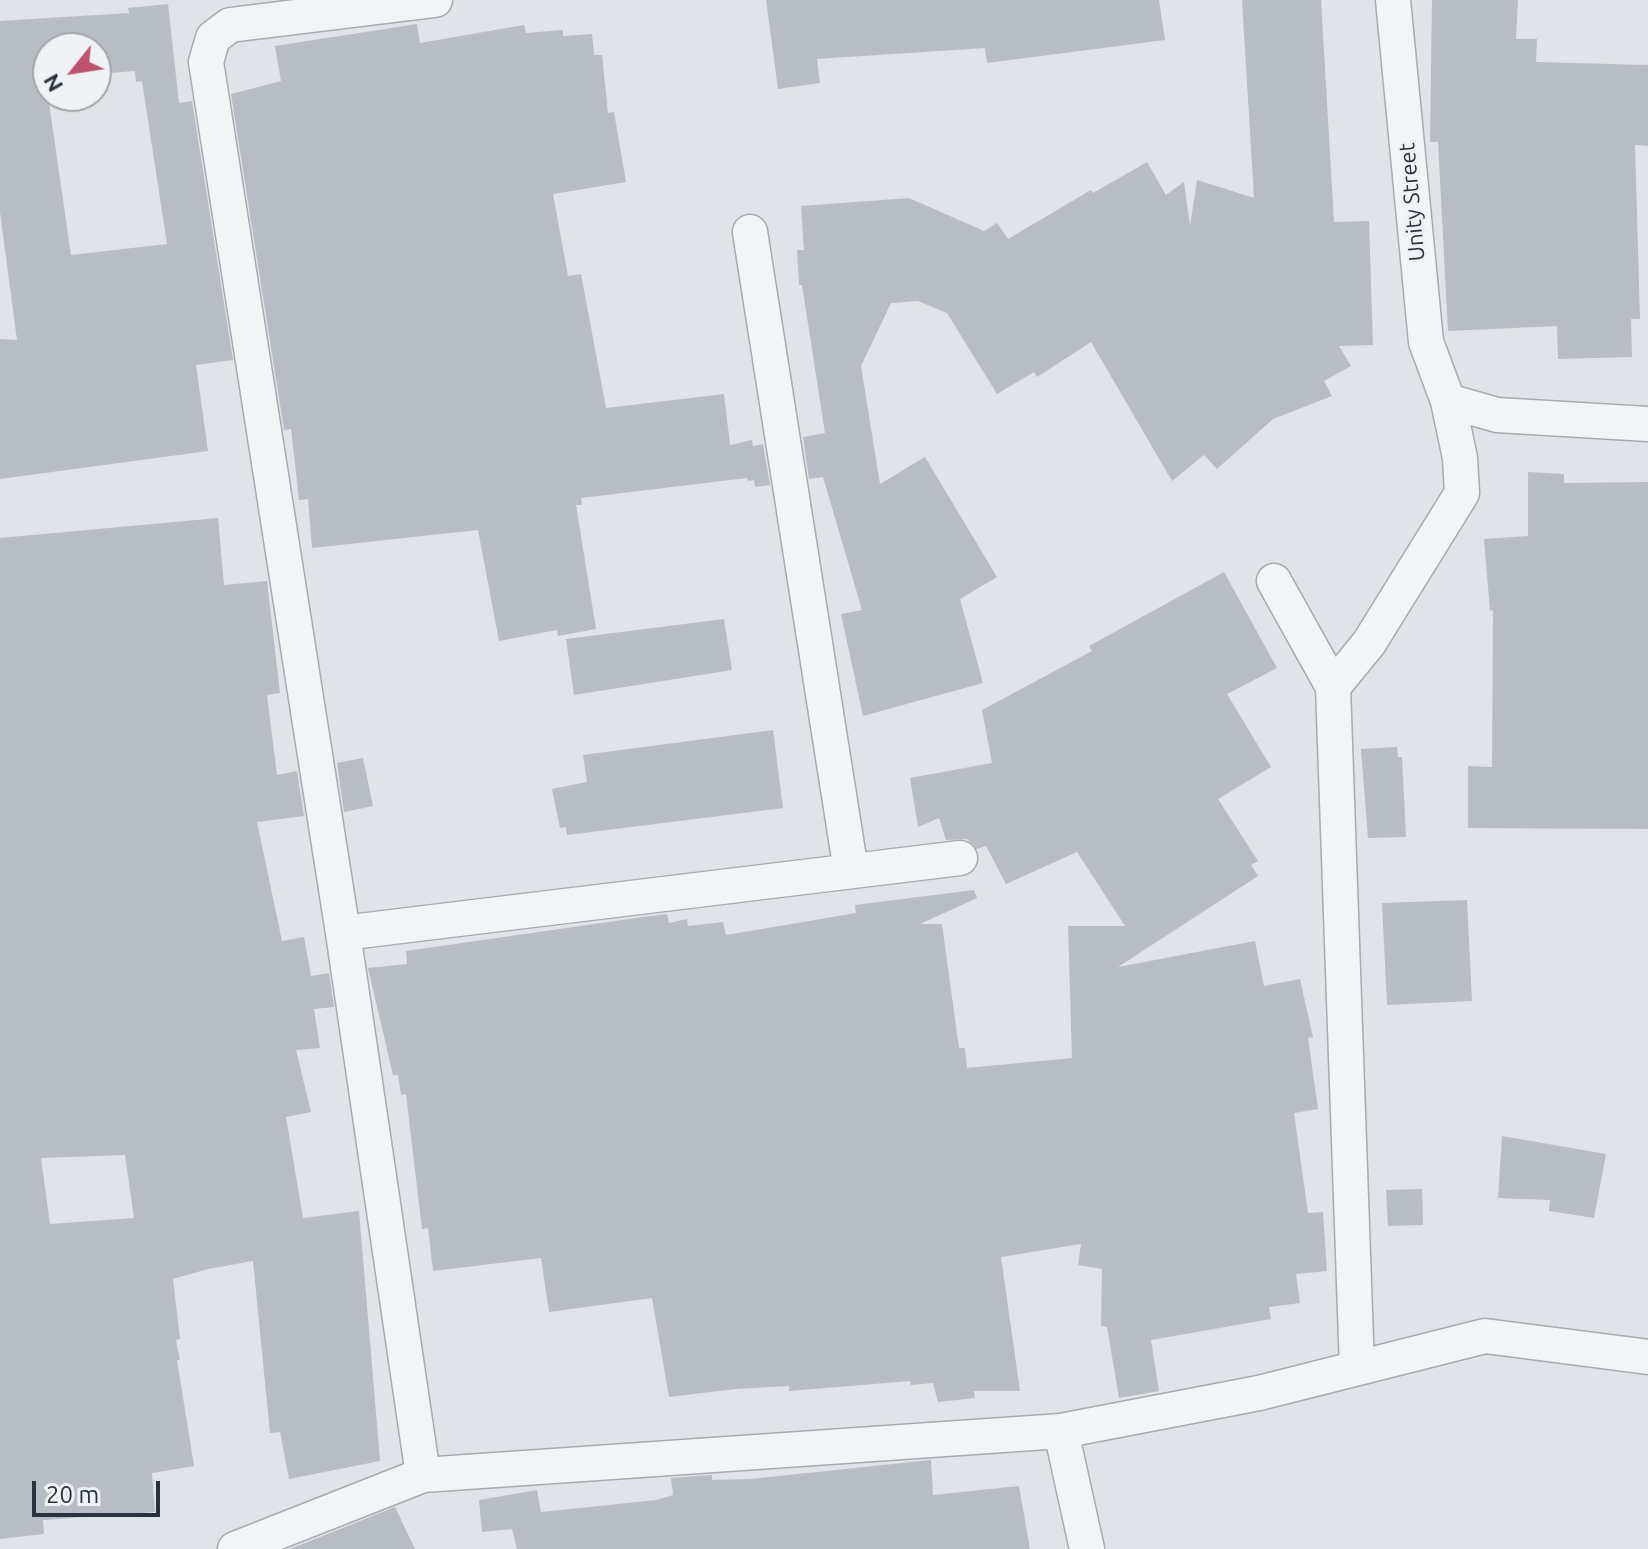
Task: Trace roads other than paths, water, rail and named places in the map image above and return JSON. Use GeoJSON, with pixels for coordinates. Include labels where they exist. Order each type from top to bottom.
{"type":"FeatureCollection","features":[{"type":"Feature","properties":{"kind":"street"},"geometry":{"type":"LineString","coordinates":[[423,1475],[343,933],[206,62],[213,38],[230,25],[435,0]]}},
{"type":"Feature","properties":{"kind":"street","name":"Unity Street"},"geometry":{"type":"LineString","coordinates":[[1333,687],[1369,643],[1462,493],[1460,458],[1448,401],[1426,342],[1393,0]]}},
{"type":"Feature","properties":{"kind":"street"},"geometry":{"type":"LineString","coordinates":[[750,232],[851,871]]}},
{"type":"Feature","properties":{"kind":"street"},"geometry":{"type":"LineString","coordinates":[[1448,401],[1497,415],[1648,424]]}},
{"type":"Feature","properties":{"kind":"street"},"geometry":{"type":"LineString","coordinates":[[1274,581],[1333,687],[1357,1368]]}},
{"type":"Feature","properties":{"kind":"street"},"geometry":{"type":"LineString","coordinates":[[343,933],[960,858]]}},
{"type":"Feature","properties":{"kind":"street"},"geometry":{"type":"LineString","coordinates":[[235,1549],[423,1475],[1061,1431],[1259,1393],[1485,1336],[1648,1357]]}},
{"type":"Feature","properties":{"kind":"street"},"geometry":{"type":"LineString","coordinates":[[1061,1431],[1087,1549]]}}]}
